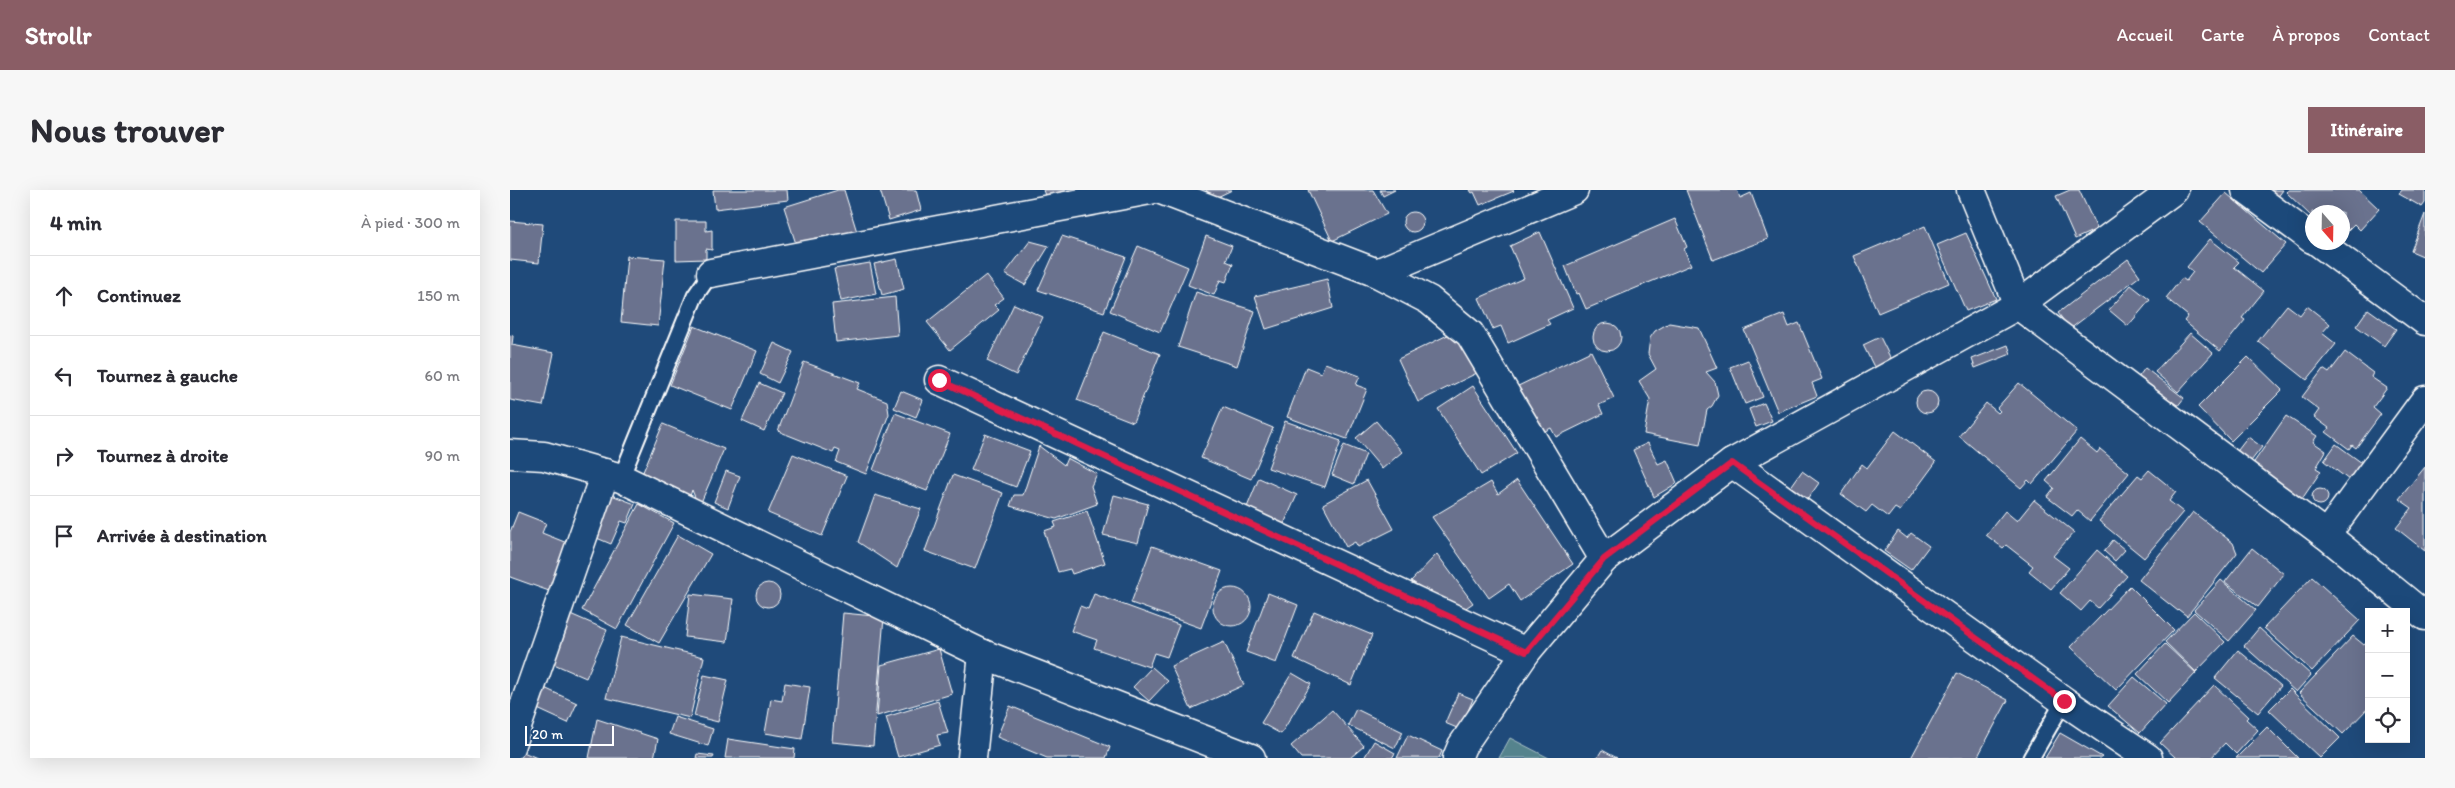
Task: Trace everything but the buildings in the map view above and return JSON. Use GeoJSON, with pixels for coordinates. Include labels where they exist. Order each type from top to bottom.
{"type":"FeatureCollection","features":[{"type":"Feature","properties":{"kind":"street"},"geometry":{"type":"LineString","coordinates":[[711,273],[1150,190]]}},
{"type":"Feature","properties":{"kind":"street"},"geometry":{"type":"LineString","coordinates":[[1161,190],[1377,273],[1429,300],[1470,334],[1604,559]]}},
{"type":"Feature","properties":{"kind":"street"},"geometry":{"type":"LineString","coordinates":[[1377,273],[1574,190]]}},
{"type":"Feature","properties":{"kind":"street"},"geometry":{"type":"LineString","coordinates":[[1971,190],[2018,305],[2326,535],[2425,616]]}},
{"type":"Feature","properties":{"kind":"street"},"geometry":{"type":"LineString","coordinates":[[1457,758],[1462,746],[1526,652],[1604,559],[1732,463],[2018,305],[2174,190]]}},
{"type":"Feature","properties":{"kind":"street"},"geometry":{"type":"LineString","coordinates":[[2246,190],[2305,234]]}},
{"type":"Feature","properties":{"kind":"street"},"geometry":{"type":"LineString","coordinates":[[2329,250],[2425,320]]}},
{"type":"Feature","properties":{"kind":"street"},"geometry":{"type":"LineString","coordinates":[[939,380],[1526,652]]}},
{"type":"Feature","properties":{"kind":"street"},"geometry":{"type":"LineString","coordinates":[[2326,535],[2425,400]]}},
{"type":"Feature","properties":{"kind":"street"},"geometry":{"type":"LineString","coordinates":[[510,454],[544,456],[613,475],[983,654],[1251,758]]}},
{"type":"Feature","properties":{"kind":"street"},"geometry":{"type":"LineString","coordinates":[[1732,463],[2064,701],[2148,758]]}},
{"type":"Feature","properties":{"kind":"street"},"geometry":{"type":"LineString","coordinates":[[510,747],[613,475]]}},
{"type":"Feature","properties":{"kind":"street"},"geometry":{"type":"LineString","coordinates":[[972,758],[983,654]]}},
{"type":"Feature","properties":{"kind":"lane"},"geometry":{"type":"LineString","coordinates":[[613,475],[696,296],[711,273]]}},
{"type":"Feature","properties":{"kind":"lane"},"geometry":{"type":"LineString","coordinates":[[2031,758],[2064,701]]}},
{"type":"Feature","properties":{"kind":"green space"},"geometry":{"type":"Polygon","coordinates":[[[1510,738],[1549,758],[1499,758],[1510,738]]]}},
{"type":"Feature","properties":{"kind":"route"},"geometry":{"type":"LineString","coordinates":[[939,380],[1526,652],[1604,559],[1732,463],[2064,701]]}}]}
